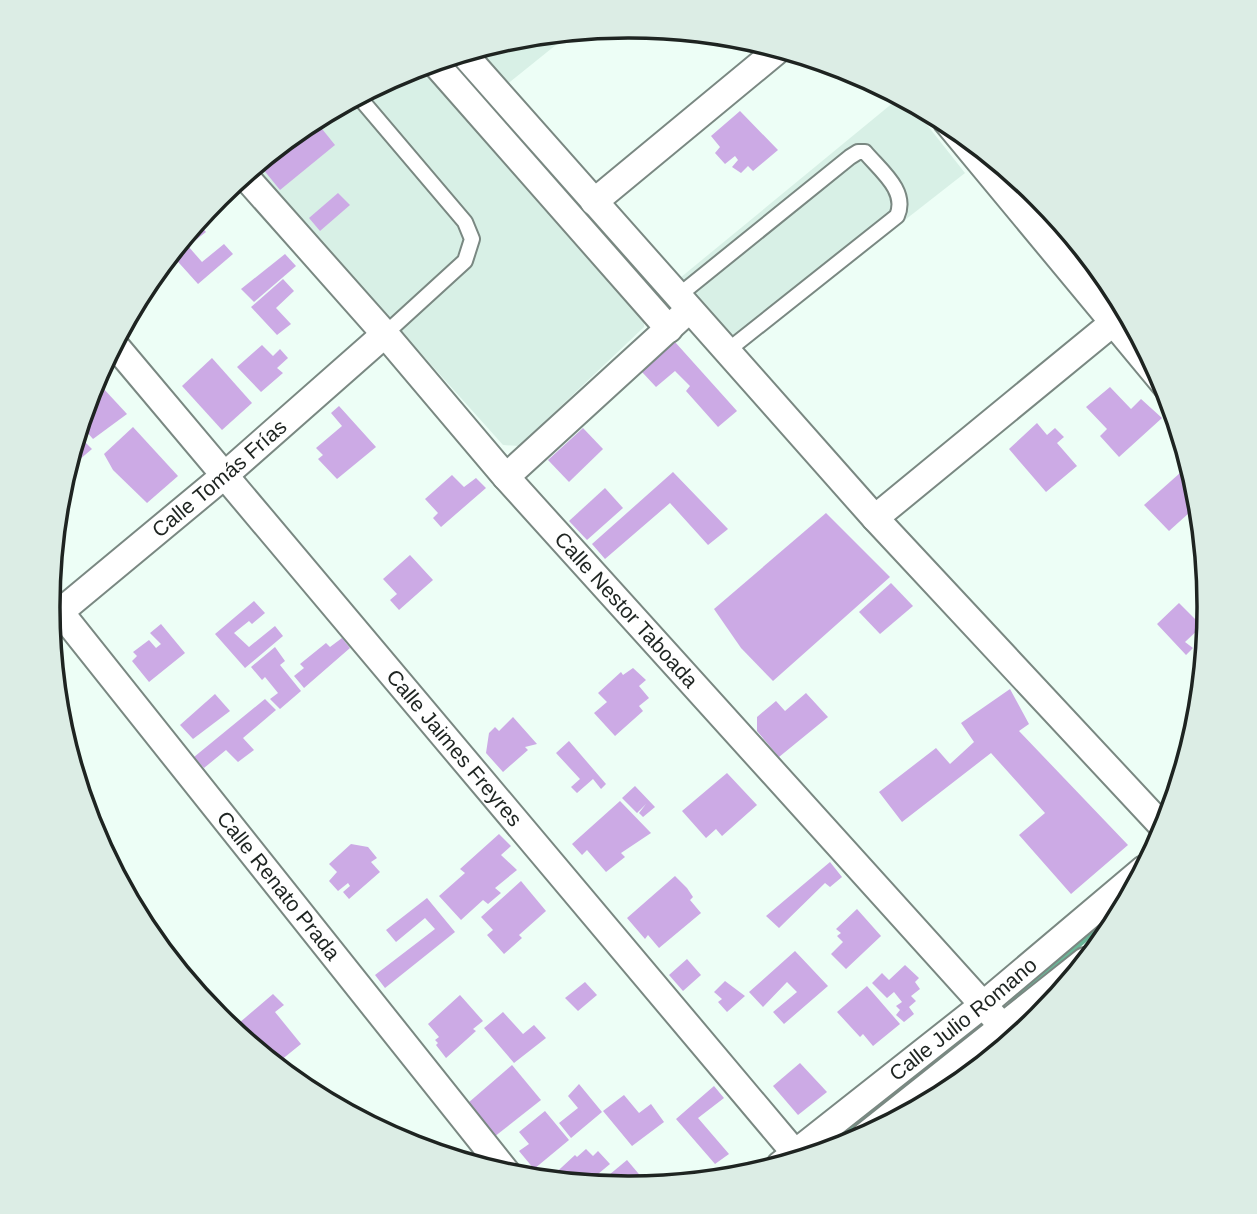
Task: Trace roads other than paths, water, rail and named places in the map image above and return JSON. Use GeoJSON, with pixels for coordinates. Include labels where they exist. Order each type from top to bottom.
{"type":"FeatureCollection","features":[{"type":"Feature","properties":{"kind":"street"},"geometry":{"type":"LineString","coordinates":[[594,202],[770,57]]}},
{"type":"Feature","properties":{"kind":"street"},"geometry":{"type":"LineString","coordinates":[[470,61],[875,518],[1156,819]]}},
{"type":"Feature","properties":{"kind":"street"},"geometry":{"type":"LineString","coordinates":[[442,71],[669,328]]}},
{"type":"Feature","properties":{"kind":"street"},"geometry":{"type":"LineString","coordinates":[[982,162],[1115,314]]}},
{"type":"Feature","properties":{"kind":"street","name":"Calle Nestor Taboada"},"geometry":{"type":"LineString","coordinates":[[251,183],[385,334],[506,477],[1007,1030]]}},
{"type":"Feature","properties":{"kind":"street"},"geometry":{"type":"LineString","coordinates":[[506,477],[669,328],[683,303]]}},
{"type":"Feature","properties":{"kind":"street"},"geometry":{"type":"LineString","coordinates":[[875,518],[1118,319]]}},
{"type":"Feature","properties":{"kind":"street","name":"Calle Tomás Frías"},"geometry":{"type":"LineString","coordinates":[[60,603],[225,475],[385,334]]}},
{"type":"Feature","properties":{"kind":"street","name":"Calle Jaimes Freyres"},"geometry":{"type":"LineString","coordinates":[[121,352],[783,1154]]}},
{"type":"Feature","properties":{"kind":"street","name":"Calle Renato Prada"},"geometry":{"type":"LineString","coordinates":[[60,619],[497,1160]]}},
{"type":"Feature","properties":{"kind":"street","name":"Calle Julio Romano"},"geometry":{"type":"LineString","coordinates":[[801,1148],[984,1004],[1123,886]]}},
{"type":"Feature","properties":{"kind":"street","name":"Calle Julio Romano"},"geometry":{"type":"LineString","coordinates":[[939,1083],[980,1054]]}},
{"type":"Feature","properties":{"kind":"lane"},"geometry":{"type":"LineString","coordinates":[[365,104],[466,222],[472,239],[465,261],[385,334]]}},
{"type":"Feature","properties":{"kind":"lane"},"geometry":{"type":"LineString","coordinates":[[683,303],[850,157],[858,152],[865,152],[900,194],[902,205],[897,216],[727,351]]}},
{"type":"Feature","properties":{"kind":"waterway"},"geometry":{"type":"LineString","coordinates":[[466,76],[557,182]]}},
{"type":"Feature","properties":{"kind":"waterway"},"geometry":{"type":"LineString","coordinates":[[1012,999],[1097,928]]}},
{"type":"Feature","properties":{"kind":"waterway"},"geometry":{"type":"LineString","coordinates":[[842,1134],[973,1030]]}}]}
